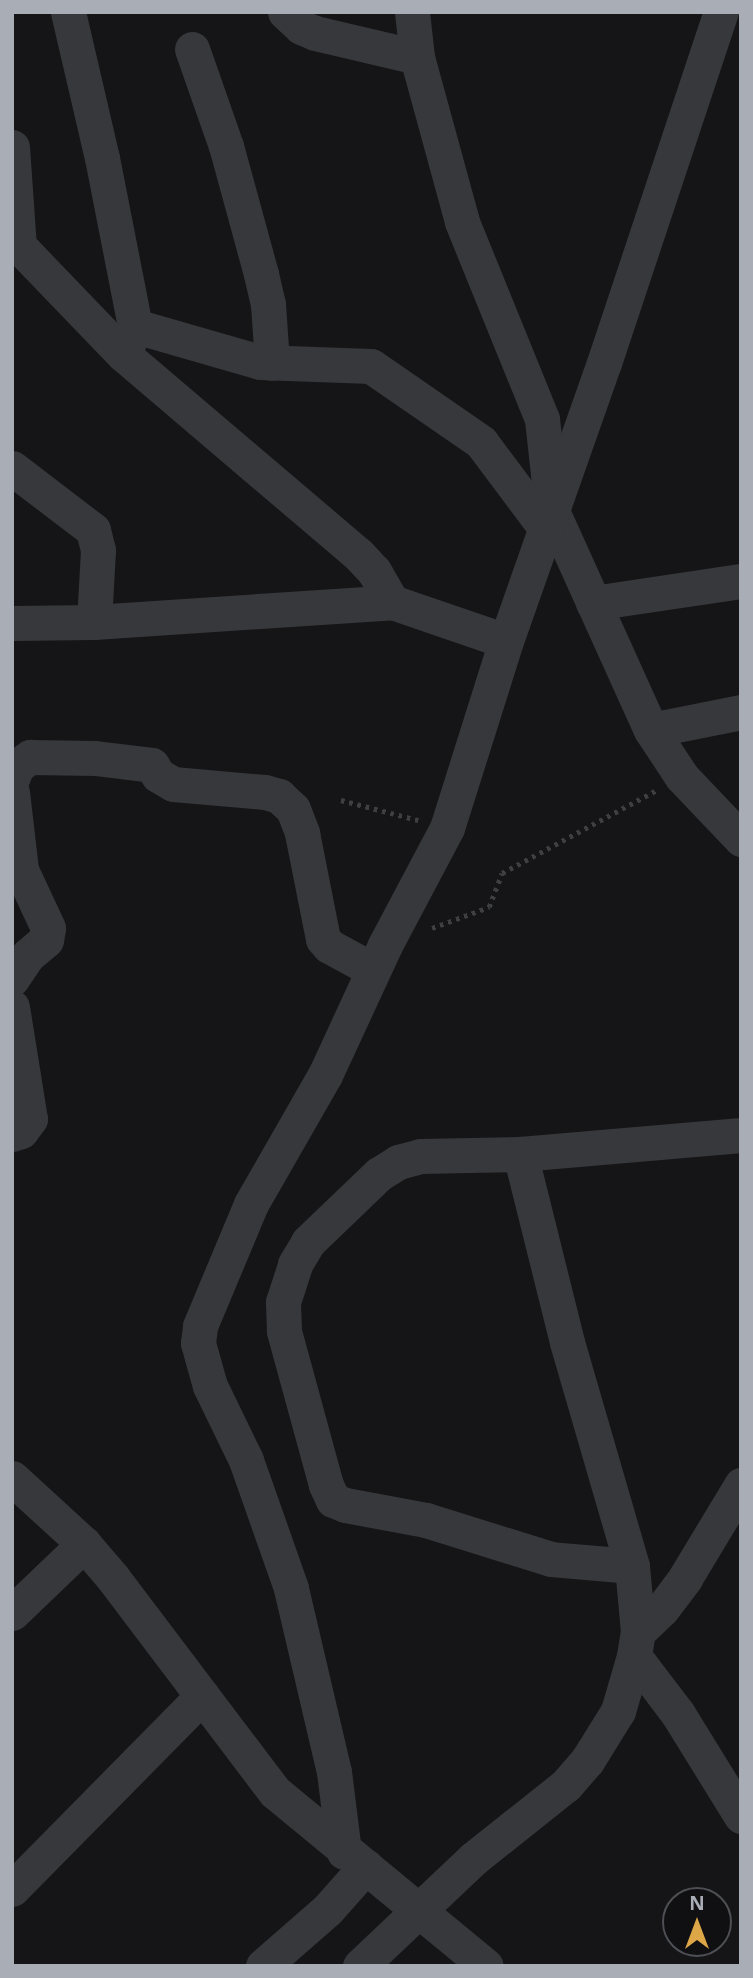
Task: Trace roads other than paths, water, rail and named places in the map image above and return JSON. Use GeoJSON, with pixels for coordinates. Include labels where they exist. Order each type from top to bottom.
{"type":"FeatureCollection","features":[{"type":"Feature","properties":{"kind":"street"},"geometry":{"type":"LineString","coordinates":[[68,12],[102,158],[129,340]]}},
{"type":"Feature","properties":{"kind":"street"},"geometry":{"type":"LineString","coordinates":[[285,12],[301,26],[315,33],[417,57]]}},
{"type":"Feature","properties":{"kind":"street"},"geometry":{"type":"LineString","coordinates":[[412,12],[417,57],[462,222],[542,419],[549,520]]}},
{"type":"Feature","properties":{"kind":"street"},"geometry":{"type":"LineString","coordinates":[[263,1966],[328,1909],[355,1859],[291,1588],[246,1460],[210,1386],[198,1343],[200,1326],[251,1204],[325,1075],[379,958],[447,828],[506,641],[721,12]]}},
{"type":"Feature","properties":{"kind":"street"},"geometry":{"type":"LineString","coordinates":[[192,49],[226,146],[261,274],[268,304],[272,363]]}},
{"type":"Feature","properties":{"kind":"street"},"geometry":{"type":"LineString","coordinates":[[12,147],[16,245],[129,340],[359,554],[374,571],[392,602]]}},
{"type":"Feature","properties":{"kind":"street"},"geometry":{"type":"LineString","coordinates":[[129,340],[272,363],[371,366],[481,442],[549,520],[593,603],[652,730],[682,777],[741,839]]}},
{"type":"Feature","properties":{"kind":"street"},"geometry":{"type":"LineString","coordinates":[[12,468],[93,530],[97,550],[94,622]]}},
{"type":"Feature","properties":{"kind":"street"},"geometry":{"type":"LineString","coordinates":[[593,603],[741,581]]}},
{"type":"Feature","properties":{"kind":"street"},"geometry":{"type":"LineString","coordinates":[[12,623],[94,622],[392,602],[506,641]]}},
{"type":"Feature","properties":{"kind":"street"},"geometry":{"type":"LineString","coordinates":[[652,730],[741,712]]}},
{"type":"Feature","properties":{"kind":"street"},"geometry":{"type":"LineString","coordinates":[[12,779],[17,766],[30,757],[95,758],[152,765],[158,775],[173,784],[265,792],[279,796],[293,809],[302,833],[323,939],[329,946],[379,958]]}},
{"type":"Feature","properties":{"kind":"street"},"geometry":{"type":"LineString","coordinates":[[12,792],[21,870],[48,928],[46,940],[28,955],[12,979]]}},
{"type":"Feature","properties":{"kind":"street"},"geometry":{"type":"LineString","coordinates":[[12,1007],[30,1119],[21,1131],[12,1135]]}},
{"type":"Feature","properties":{"kind":"street"},"geometry":{"type":"LineString","coordinates":[[632,1566],[551,1559],[426,1520],[345,1505],[333,1500],[326,1485],[282,1315],[295,1264],[308,1242],[379,1174],[398,1162],[420,1156],[520,1154],[741,1136]]}},
{"type":"Feature","properties":{"kind":"street"},"geometry":{"type":"LineString","coordinates":[[360,1966],[473,1859],[566,1785],[580,1769],[618,1711],[636,1644],[632,1566],[567,1342],[520,1154]]}},
{"type":"Feature","properties":{"kind":"street"},"geometry":{"type":"LineString","coordinates":[[12,1478],[84,1544],[145,1619],[275,1792],[486,1966]]}},
{"type":"Feature","properties":{"kind":"street"},"geometry":{"type":"LineString","coordinates":[[636,1644],[685,1578],[741,1485]]}},
{"type":"Feature","properties":{"kind":"street"},"geometry":{"type":"LineString","coordinates":[[12,1613],[84,1544]]}},
{"type":"Feature","properties":{"kind":"street"},"geometry":{"type":"LineString","coordinates":[[636,1644],[741,1816]]}},
{"type":"Feature","properties":{"kind":"street"},"geometry":{"type":"LineString","coordinates":[[12,1889],[202,1696]]}}]}
